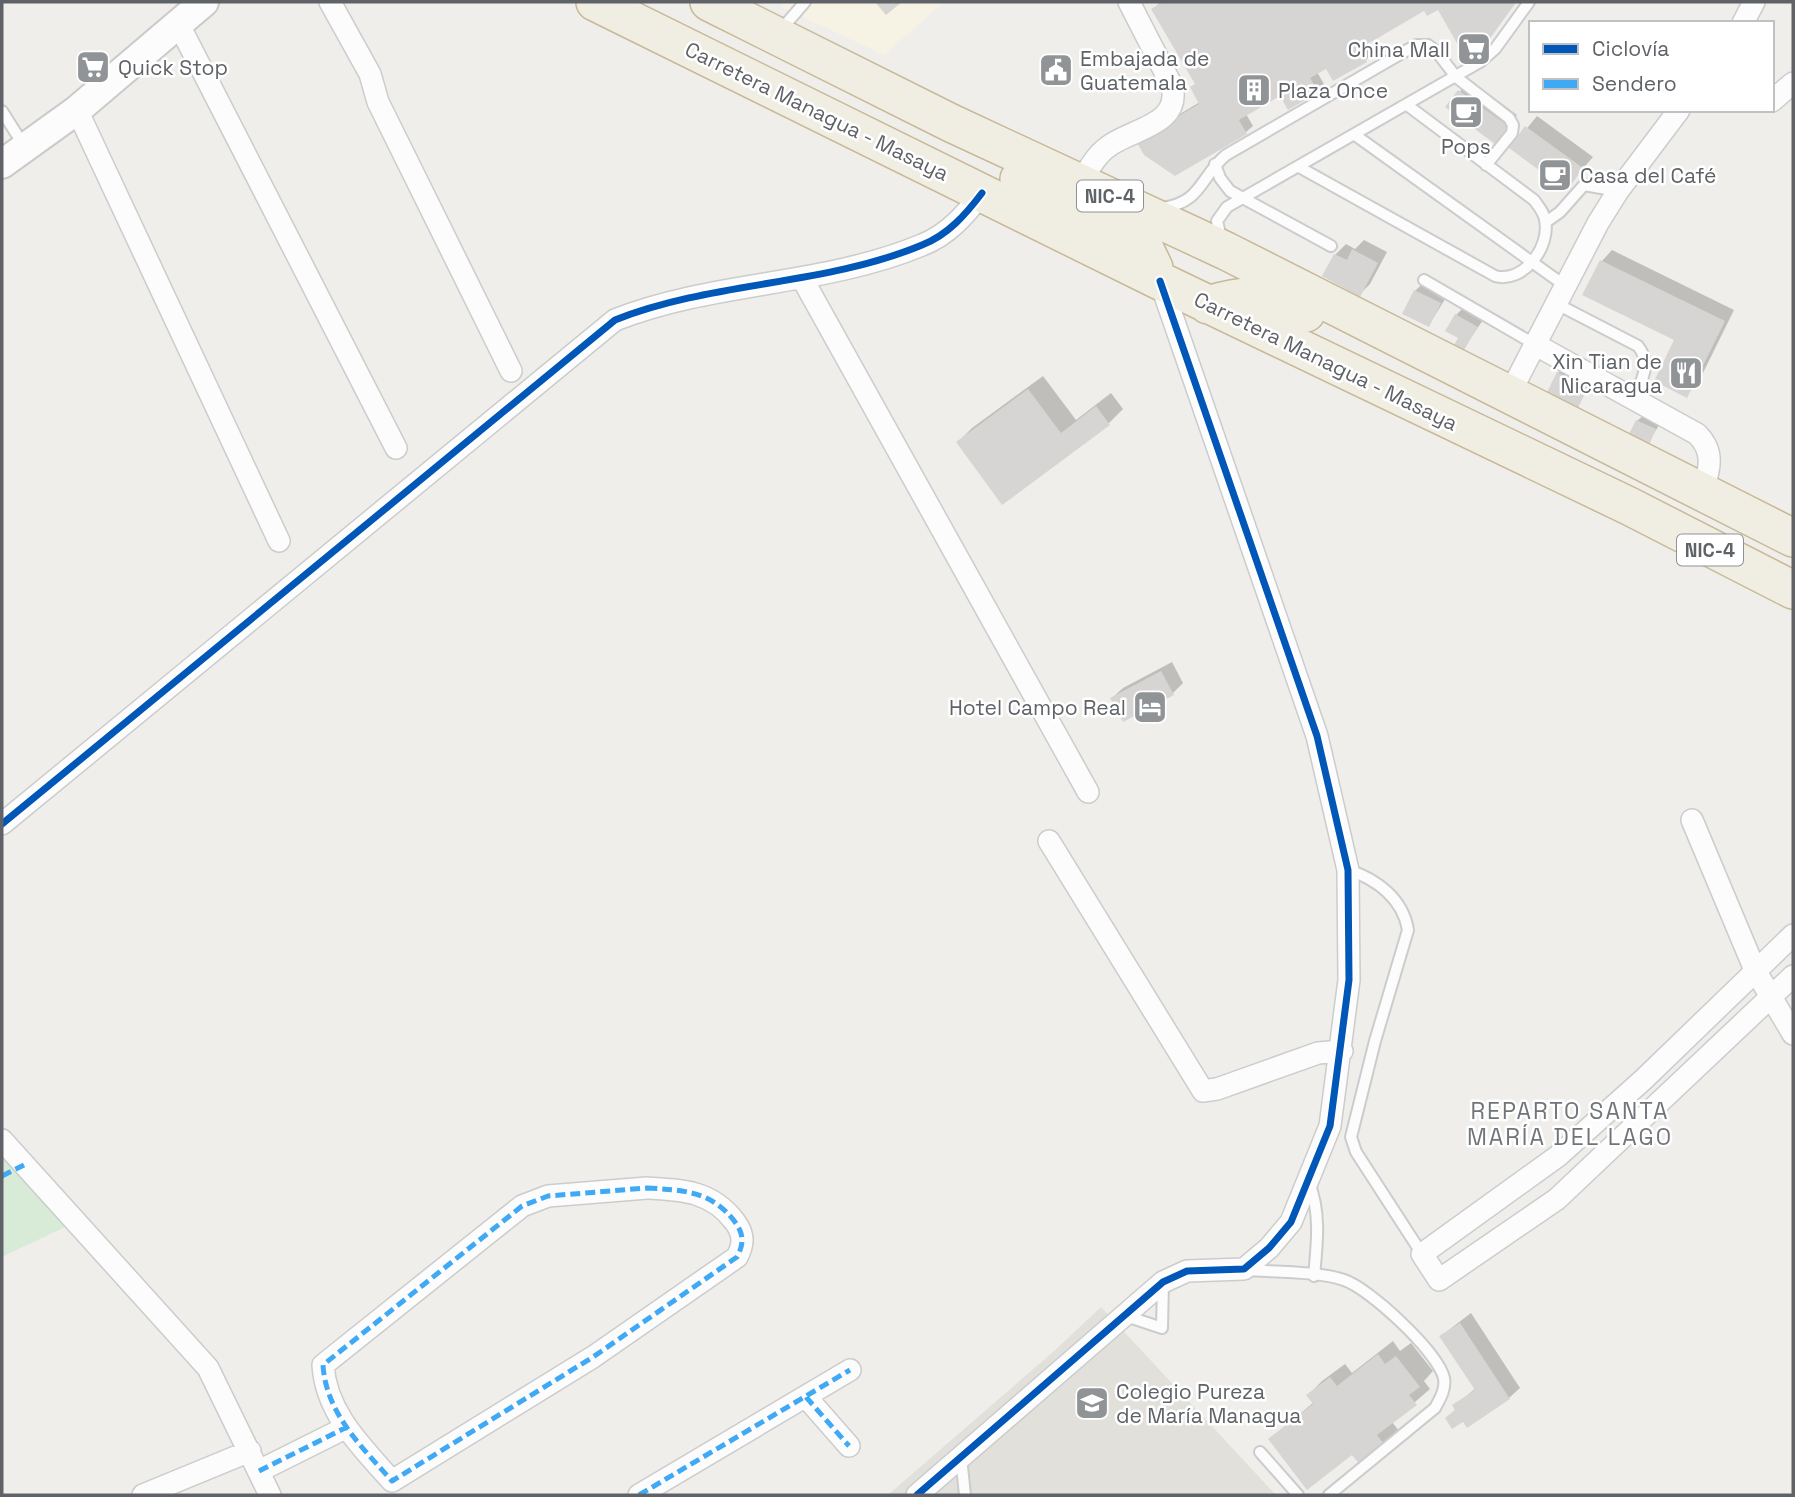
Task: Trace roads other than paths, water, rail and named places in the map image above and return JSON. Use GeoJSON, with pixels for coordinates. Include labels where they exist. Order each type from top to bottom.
{"type":"FeatureCollection","features":[{"type":"Feature","properties":{"kind":"highway","name":"Carretera Managua - Masaya"},"geometry":{"type":"LineString","coordinates":[[596,2],[1208,305],[1629,506],[1793,590]]}},
{"type":"Feature","properties":{"kind":"highway","name":"NIC-4"},"geometry":{"type":"LineString","coordinates":[[709,2],[951,123],[1226,251],[1793,538]]}},
{"type":"Feature","properties":{"kind":"highway"},"geometry":{"type":"LineString","coordinates":[[951,123],[1016,177],[1143,245],[1160,281]]}},
{"type":"Feature","properties":{"kind":"highway"},"geometry":{"type":"LineString","coordinates":[[1208,305],[1241,296],[1278,300],[1440,376],[1504,390]]}},
{"type":"Feature","properties":{"kind":"highway"},"geometry":{"type":"LineString","coordinates":[[1629,506],[1644,501],[1678,502],[1702,492],[1699,519],[1707,548]]}},
{"type":"Feature","properties":{"kind":"street"},"geometry":{"type":"LineString","coordinates":[[2,164],[77,110],[204,2]]}},
{"type":"Feature","properties":{"kind":"street"},"geometry":{"type":"LineString","coordinates":[[330,2],[370,74],[379,102],[511,371]]}},
{"type":"Feature","properties":{"kind":"street"},"geometry":{"type":"LineString","coordinates":[[1081,182],[1096,158],[1111,144],[1164,117],[1173,108],[1175,98],[1172,86],[1129,2]]}},
{"type":"Feature","properties":{"kind":"street"},"geometry":{"type":"LineString","coordinates":[[1744,21],[1754,2]]}},
{"type":"Feature","properties":{"kind":"street"},"geometry":{"type":"LineString","coordinates":[[179,24],[396,448]]}},
{"type":"Feature","properties":{"kind":"street"},"geometry":{"type":"LineString","coordinates":[[1774,99],[1793,83]]}},
{"type":"Feature","properties":{"kind":"street"},"geometry":{"type":"LineString","coordinates":[[77,110],[279,541]]}},
{"type":"Feature","properties":{"kind":"street"},"geometry":{"type":"LineString","coordinates":[[1504,390],[1536,345],[1560,294],[1618,191],[1677,112]]}},
{"type":"Feature","properties":{"kind":"street"},"geometry":{"type":"LineString","coordinates":[[2,824],[615,320],[650,306],[802,278],[924,245],[961,220],[982,193]]}},
{"type":"Feature","properties":{"kind":"street"},"geometry":{"type":"LineString","coordinates":[[802,278],[1088,792]]}},
{"type":"Feature","properties":{"kind":"street"},"geometry":{"type":"LineString","coordinates":[[917,1495],[1163,1282],[1187,1271],[1244,1269],[1269,1248],[1291,1222],[1330,1126],[1342,1051],[1349,980],[1348,870],[1317,736],[1160,281]]}},
{"type":"Feature","properties":{"kind":"street"},"geometry":{"type":"LineString","coordinates":[[1179,337],[1208,305]]}},
{"type":"Feature","properties":{"kind":"street"},"geometry":{"type":"LineString","coordinates":[[1536,345],[1697,433],[1707,444],[1709,465],[1702,492]]}},
{"type":"Feature","properties":{"kind":"street"},"geometry":{"type":"LineString","coordinates":[[1692,820],[1755,970],[1793,1034]]}},
{"type":"Feature","properties":{"kind":"street"},"geometry":{"type":"LineString","coordinates":[[1049,841],[1203,1091],[1217,1089],[1318,1053],[1342,1051]]}},
{"type":"Feature","properties":{"kind":"street"},"geometry":{"type":"LineString","coordinates":[[1793,935],[1644,1079],[1558,1156],[1422,1254],[1439,1280],[1557,1199],[1793,976]]}},
{"type":"Feature","properties":{"kind":"street"},"geometry":{"type":"LineString","coordinates":[[2,1140],[208,1368],[270,1495]]}},
{"type":"Feature","properties":{"kind":"street"},"geometry":{"type":"LineString","coordinates":[[611,1189],[689,1190],[715,1199],[741,1231],[743,1247],[737,1257],[593,1357],[392,1481],[345,1428],[324,1385],[323,1365],[522,1206],[548,1196],[611,1189]]}},
{"type":"Feature","properties":{"kind":"street"},"geometry":{"type":"LineString","coordinates":[[639,1495],[850,1370]]}},
{"type":"Feature","properties":{"kind":"street"},"geometry":{"type":"LineString","coordinates":[[806,1396],[849,1446]]}},
{"type":"Feature","properties":{"kind":"street"},"geometry":{"type":"LineString","coordinates":[[259,1471],[345,1428]]}},
{"type":"Feature","properties":{"kind":"street"},"geometry":{"type":"LineString","coordinates":[[143,1495],[250,1451]]}},
{"type":"Feature","properties":{"kind":"lane"},"geometry":{"type":"LineString","coordinates":[[777,35],[804,2]]}},
{"type":"Feature","properties":{"kind":"lane"},"geometry":{"type":"LineString","coordinates":[[1226,251],[1217,221],[1220,213],[1243,197],[1456,77],[1494,49],[1529,2]]}},
{"type":"Feature","properties":{"kind":"lane"},"geometry":{"type":"LineString","coordinates":[[1140,210],[1174,206],[1190,200],[1215,164],[1416,45],[1428,45],[1437,52],[1456,77],[1508,118],[1513,125],[1512,132],[1486,164]]}},
{"type":"Feature","properties":{"kind":"lane"},"geometry":{"type":"LineString","coordinates":[[1299,167],[1495,276],[1515,277],[1532,262],[1545,234],[1546,222],[1534,201],[1407,105]]}},
{"type":"Feature","properties":{"kind":"lane"},"geometry":{"type":"LineString","coordinates":[[2,111],[25,148]]}},
{"type":"Feature","properties":{"kind":"lane"},"geometry":{"type":"LineString","coordinates":[[1355,135],[1532,262],[1560,294],[1638,346],[1646,356],[1646,367],[1634,399]]}},
{"type":"Feature","properties":{"kind":"lane"},"geometry":{"type":"LineString","coordinates":[[1215,164],[1224,186],[1331,246]]}},
{"type":"Feature","properties":{"kind":"lane"},"geometry":{"type":"LineString","coordinates":[[1546,222],[1560,212],[1584,185],[1592,184],[1618,191]]}},
{"type":"Feature","properties":{"kind":"lane"},"geometry":{"type":"LineString","coordinates":[[1424,280],[1536,345]]}},
{"type":"Feature","properties":{"kind":"lane"},"geometry":{"type":"LineString","coordinates":[[1348,870],[1372,880],[1396,901],[1406,915],[1408,930],[1375,1041],[1351,1136],[1356,1152],[1422,1254]]}},
{"type":"Feature","properties":{"kind":"lane"},"geometry":{"type":"LineString","coordinates":[[1308,1181],[1314,1195],[1318,1238],[1314,1276]]}},
{"type":"Feature","properties":{"kind":"lane"},"geometry":{"type":"LineString","coordinates":[[1244,1269],[1344,1280],[1370,1294],[1433,1357],[1444,1377],[1444,1391],[1436,1409],[1329,1495]]}},
{"type":"Feature","properties":{"kind":"lane"},"geometry":{"type":"LineString","coordinates":[[1123,1315],[1162,1328],[1163,1282]]}},
{"type":"Feature","properties":{"kind":"lane"},"geometry":{"type":"LineString","coordinates":[[1260,1452],[1298,1495]]}},
{"type":"Feature","properties":{"kind":"lane"},"geometry":{"type":"LineString","coordinates":[[961,1457],[965,1495]]}},
{"type":"Feature","properties":{"kind":"place","name":"China Mall"},"geometry":{"type":"Point","coordinates":[1474,49]}},
{"type":"Feature","properties":{"kind":"place","name":"Quick Stop"},"geometry":{"type":"Point","coordinates":[93,67]}},
{"type":"Feature","properties":{"kind":"place","name":"Embajada de Guatemala"},"geometry":{"type":"Point","coordinates":[1056,70]}},
{"type":"Feature","properties":{"kind":"place","name":"Plaza Once"},"geometry":{"type":"Point","coordinates":[1254,90]}},
{"type":"Feature","properties":{"kind":"place","name":"Pops"},"geometry":{"type":"Point","coordinates":[1466,112]}},
{"type":"Feature","properties":{"kind":"place","name":"Casa del Café"},"geometry":{"type":"Point","coordinates":[1555,175]}},
{"type":"Feature","properties":{"kind":"place","name":"Xin Tian de Nicaragua"},"geometry":{"type":"Point","coordinates":[1686,373]}},
{"type":"Feature","properties":{"kind":"place","name":"Hotel Campo Real"},"geometry":{"type":"Point","coordinates":[1150,707]}},
{"type":"Feature","properties":{"kind":"place","name":"Colegio Pureza de María Managua"},"geometry":{"type":"Point","coordinates":[1092,1403]}},
{"type":"Feature","properties":{"kind":"district","name":"REPARTO SANTA MARÍA DEL LAGO"},"geometry":{"type":"Point","coordinates":[1570,1124]}}]}
